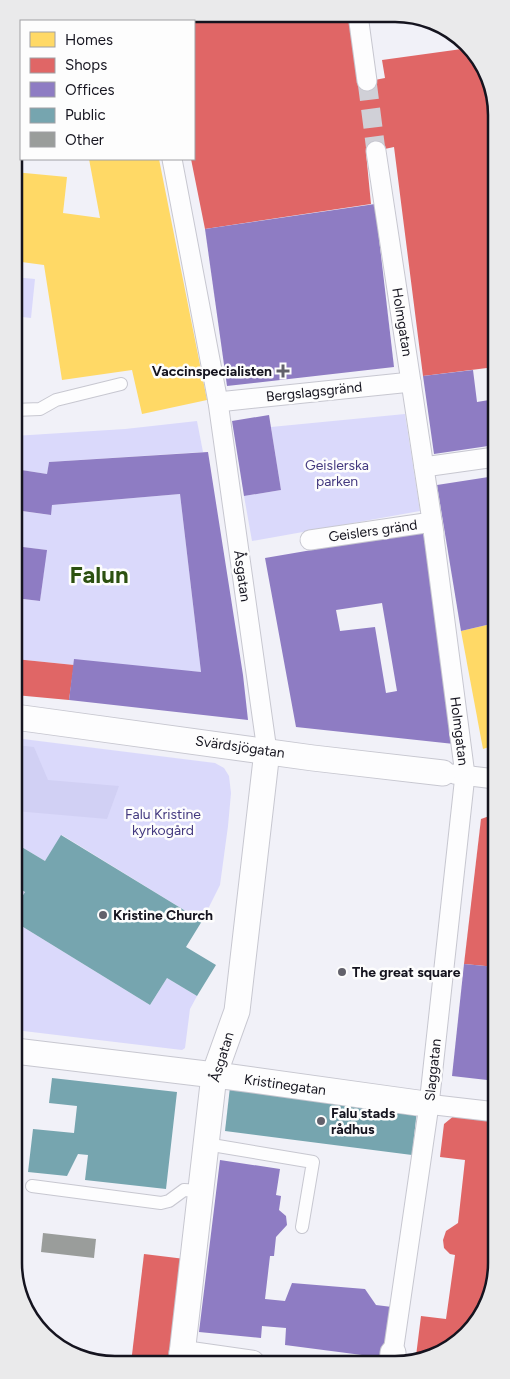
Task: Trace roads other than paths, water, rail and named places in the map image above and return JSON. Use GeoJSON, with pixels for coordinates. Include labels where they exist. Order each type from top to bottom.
{"type":"FeatureCollection","features":[{"type":"Feature","properties":{"kind":"street"},"geometry":{"type":"LineString","coordinates":[[359,22],[367,81]]}},
{"type":"Feature","properties":{"kind":"street","name":"Holmgatan"},"geometry":{"type":"LineString","coordinates":[[376,151],[435,542],[454,774]]}},
{"type":"Feature","properties":{"kind":"street","name":"Åsgatan"},"geometry":{"type":"LineString","coordinates":[[173,162],[218,402],[267,751],[237,1011],[214,1075],[182,1356]]}},
{"type":"Feature","properties":{"kind":"street","name":"Bergslagsgränd"},"geometry":{"type":"LineString","coordinates":[[218,402],[410,382]]}},
{"type":"Feature","properties":{"kind":"street"},"geometry":{"type":"LineString","coordinates":[[424,467],[488,457]]}},
{"type":"Feature","properties":{"kind":"street","name":"Geislers gränd"},"geometry":{"type":"LineString","coordinates":[[432,522],[357,534],[310,540],[367,532],[432,522]]}},
{"type":"Feature","properties":{"kind":"street","name":"Svärdsjögatan"},"geometry":{"type":"LineString","coordinates":[[22,717],[267,751],[454,774]]}},
{"type":"Feature","properties":{"kind":"street"},"geometry":{"type":"LineString","coordinates":[[454,774],[487,778]]}},
{"type":"Feature","properties":{"kind":"street","name":"Slaggatan"},"geometry":{"type":"LineString","coordinates":[[392,1356],[424,1104],[454,774]]}},
{"type":"Feature","properties":{"kind":"street","name":"Kristinegatan"},"geometry":{"type":"LineString","coordinates":[[22,1052],[487,1111]]}},
{"type":"Feature","properties":{"kind":"lane"},"geometry":{"type":"LineString","coordinates":[[23,410],[40,409],[56,400],[121,384]]}},
{"type":"Feature","properties":{"kind":"lane"},"geometry":{"type":"LineString","coordinates":[[206,1144],[313,1162],[302,1227]]}},
{"type":"Feature","properties":{"kind":"lane"},"geometry":{"type":"LineString","coordinates":[[32,1186],[161,1203],[169,1201],[184,1190],[200,1191]]}},
{"type":"Feature","properties":{"kind":"tunnel"},"geometry":{"type":"LineString","coordinates":[[367,81],[376,151]]}},
{"type":"Feature","properties":{"kind":"place","name":"Vaccinspecialisten"},"geometry":{"type":"Point","coordinates":[283,371]}},
{"type":"Feature","properties":{"kind":"place","name":"Kristine Church"},"geometry":{"type":"Point","coordinates":[103,915]}},
{"type":"Feature","properties":{"kind":"place","name":"The great square"},"geometry":{"type":"Point","coordinates":[342,972]}},
{"type":"Feature","properties":{"kind":"place","name":"Falu stads rådhus"},"geometry":{"type":"Point","coordinates":[321,1121]}},
{"type":"Feature","properties":{"kind":"district","name":"Falun"},"geometry":{"type":"Point","coordinates":[99,574]}},
{"type":"Feature","properties":{"kind":"park label","name":"Geislerska parken"},"geometry":{"type":"Point","coordinates":[337,474]}},
{"type":"Feature","properties":{"kind":"park label","name":"Falu Kristine kyrkogård"},"geometry":{"type":"Point","coordinates":[163,822]}}]}
